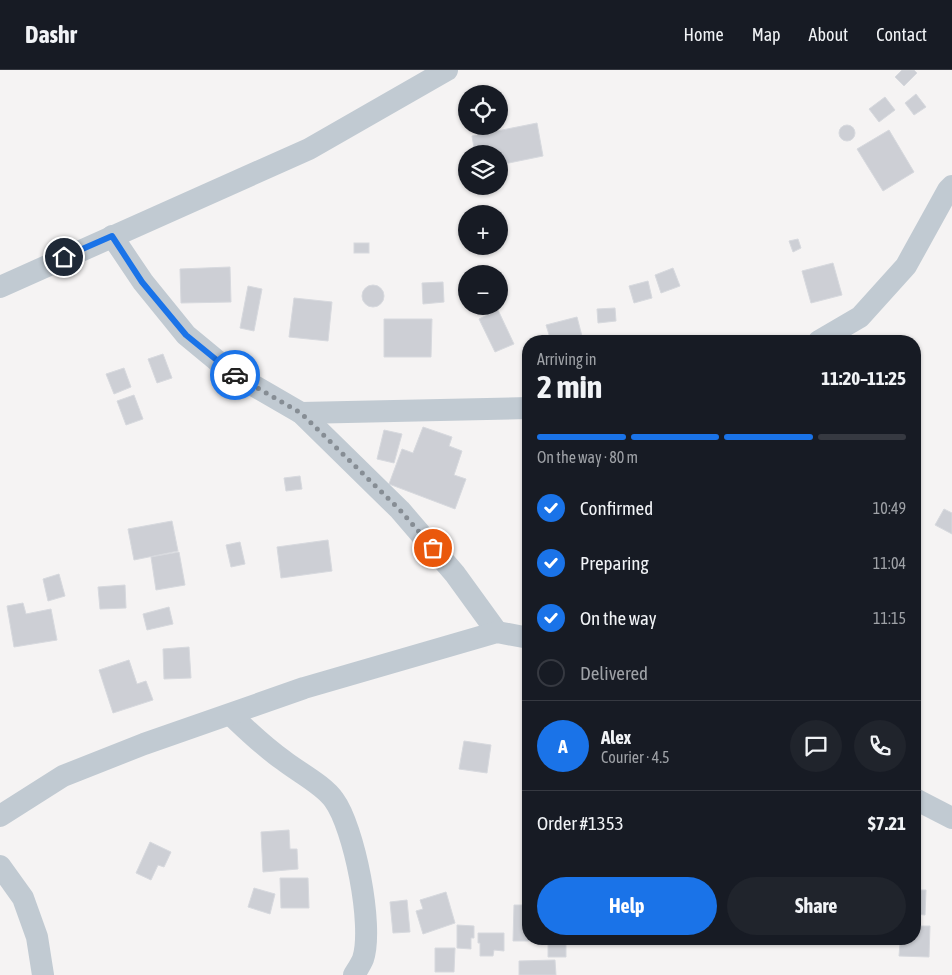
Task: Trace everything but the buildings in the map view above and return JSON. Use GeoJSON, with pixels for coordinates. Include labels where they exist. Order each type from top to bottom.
{"type":"FeatureCollection","features":[{"type":"Feature","properties":{"kind":"street"},"geometry":{"type":"LineString","coordinates":[[0,287],[308,149],[447,70]]}},
{"type":"Feature","properties":{"kind":"street"},"geometry":{"type":"LineString","coordinates":[[829,335],[860,317],[906,266],[944,196],[952,186]]}},
{"type":"Feature","properties":{"kind":"street"},"geometry":{"type":"LineString","coordinates":[[112,236],[142,282],[186,335],[232,373],[301,413],[400,510],[455,574],[497,632]]}},
{"type":"Feature","properties":{"kind":"street"},"geometry":{"type":"LineString","coordinates":[[301,413],[522,408]]}},
{"type":"Feature","properties":{"kind":"street"},"geometry":{"type":"LineString","coordinates":[[0,816],[63,776],[144,744],[304,688],[497,632],[522,637]]}},
{"type":"Feature","properties":{"kind":"street"},"geometry":{"type":"LineString","coordinates":[[231,714],[250,734],[334,798],[344,816],[363,893],[367,932],[363,959],[354,975]]}},
{"type":"Feature","properties":{"kind":"street"},"geometry":{"type":"LineString","coordinates":[[921,802],[952,818]]}},
{"type":"Feature","properties":{"kind":"street"},"geometry":{"type":"LineString","coordinates":[[0,866],[24,898],[37,937],[43,975]]}},
{"type":"Feature","properties":{"kind":"way so far"},"geometry":{"type":"LineString","coordinates":[[235,375],[301,413],[400,510],[433,548]]}},
{"type":"Feature","properties":{"kind":"route"},"geometry":{"type":"LineString","coordinates":[[64,257],[112,236],[142,282],[186,335],[235,375]]}}]}
